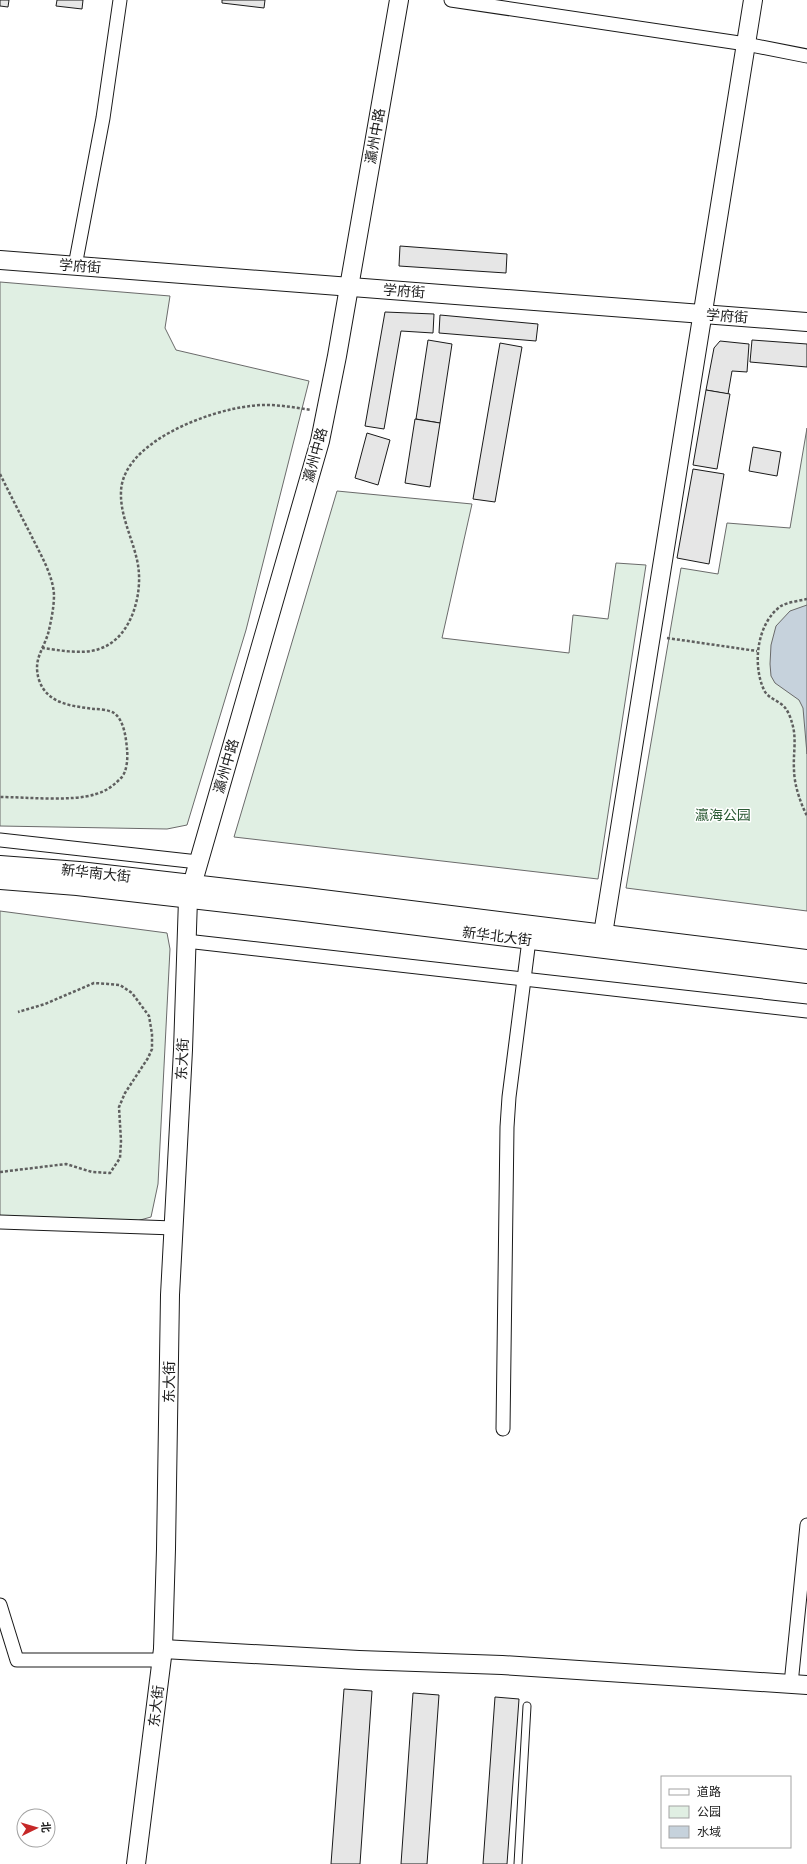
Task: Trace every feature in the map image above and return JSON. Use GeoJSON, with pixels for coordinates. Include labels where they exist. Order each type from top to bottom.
{"type":"FeatureCollection","features":[{"type":"Feature","properties":{"kind":"street"},"geometry":{"type":"LineString","coordinates":[[75,266],[103,118],[120,0]]}},
{"type":"Feature","properties":{"kind":"street","name":"瀛州中路"},"geometry":{"type":"LineString","coordinates":[[190,892],[320,441],[349,287],[399,0]]}},
{"type":"Feature","properties":{"kind":"street"},"geometry":{"type":"LineString","coordinates":[[452,0],[746,44],[807,56]]}},
{"type":"Feature","properties":{"kind":"street"},"geometry":{"type":"LineString","coordinates":[[603,934],[753,0]]}},
{"type":"Feature","properties":{"kind":"street","name":"学府街"},"geometry":{"type":"LineString","coordinates":[[0,260],[807,322]]}},
{"type":"Feature","properties":{"kind":"street"},"geometry":{"type":"LineString","coordinates":[[0,840],[198,862]]}},
{"type":"Feature","properties":{"kind":"street","name":"新华南大街"},"geometry":{"type":"LineString","coordinates":[[0,865],[50,868],[190,892]]}},
{"type":"Feature","properties":{"kind":"street","name":"新华南大街"},"geometry":{"type":"LineString","coordinates":[[0,880],[190,892]]}},
{"type":"Feature","properties":{"kind":"street","name":"新华北大街"},"geometry":{"type":"LineString","coordinates":[[190,892],[603,934],[807,959]]}},
{"type":"Feature","properties":{"kind":"street","name":"新华北大街"},"geometry":{"type":"LineString","coordinates":[[190,892],[529,940],[807,974]]}},
{"type":"Feature","properties":{"kind":"street","name":"东大街"},"geometry":{"type":"LineString","coordinates":[[136,1864],[162,1655],[166,1548],[170,1295],[183,1050],[186,941],[190,892]]}},
{"type":"Feature","properties":{"kind":"street"},"geometry":{"type":"LineString","coordinates":[[503,1429],[507,1127],[509,1097],[529,940]]}},
{"type":"Feature","properties":{"kind":"street"},"geometry":{"type":"LineString","coordinates":[[186,941],[807,1012]]}},
{"type":"Feature","properties":{"kind":"street"},"geometry":{"type":"LineString","coordinates":[[0,1222],[174,1228]]}},
{"type":"Feature","properties":{"kind":"street"},"geometry":{"type":"LineString","coordinates":[[0,1605],[17,1660],[162,1655],[359,1660],[502,1665],[799,1685],[807,1525]]}},
{"type":"Feature","properties":{"kind":"lane"},"geometry":{"type":"LineString","coordinates":[[518,1864],[527,1706]]}},
{"type":"Feature","properties":{"kind":"path"},"geometry":{"type":"LineString","coordinates":[[42,648],[77,651],[98,650],[109,644],[118,636],[131,620],[138,598],[140,579],[138,564],[123,509],[121,491],[132,463],[140,452],[161,438],[191,422],[222,410],[252,406],[276,405],[326,412]]}},
{"type":"Feature","properties":{"kind":"path"},"geometry":{"type":"LineString","coordinates":[[0,474],[41,556],[50,578],[54,595],[48,634],[37,658],[37,672],[41,685],[48,695],[73,706],[114,713],[121,722],[125,736],[127,754],[125,774],[111,788],[96,795],[64,798],[0,797]]}},
{"type":"Feature","properties":{"kind":"path"},"geometry":{"type":"LineString","coordinates":[[807,598],[782,605],[770,615],[762,629],[757,651],[764,690],[786,708],[793,724],[795,746],[794,771],[802,807],[807,816]]}},
{"type":"Feature","properties":{"kind":"path"},"geometry":{"type":"LineString","coordinates":[[651,636],[757,651]]}},
{"type":"Feature","properties":{"kind":"path"},"geometry":{"type":"LineString","coordinates":[[0,1172],[66,1164],[92,1172],[110,1173],[120,1158],[121,1141],[119,1107],[125,1093],[148,1058],[152,1049],[153,1039],[149,1016],[132,993],[120,985],[94,984],[45,1004],[18,1012]]}},
{"type":"Feature","properties":{"kind":"green space"},"geometry":{"type":"Polygon","coordinates":[[[0,282],[170,296],[165,328],[176,350],[309,381],[246,630],[187,825],[167,829],[0,826],[0,282]]]}},
{"type":"Feature","properties":{"kind":"green space","name":"瀛海公园"},"geometry":{"type":"Polygon","coordinates":[[[807,428],[807,911],[626,888],[681,568],[718,574],[727,523],[790,528],[807,428]]]}},
{"type":"Feature","properties":{"kind":"green space"},"geometry":{"type":"Polygon","coordinates":[[[337,491],[472,504],[442,638],[569,653],[573,615],[608,619],[616,563],[646,565],[598,879],[234,837],[337,491]]]}},
{"type":"Feature","properties":{"kind":"green space"},"geometry":{"type":"Polygon","coordinates":[[[0,911],[167,933],[170,949],[158,1184],[151,1217],[133,1222],[0,1216],[0,911]]]}},
{"type":"Feature","properties":{"kind":"water"},"geometry":{"type":"Polygon","coordinates":[[[807,605],[807,754],[803,708],[799,700],[775,683],[771,676],[770,664],[771,645],[776,626],[790,611],[807,605]]]}},
{"type":"Feature","properties":{"kind":"building"},"geometry":{"type":"Polygon","coordinates":[[[0,0],[9,0],[8,7],[0,6],[0,0]]]}},
{"type":"Feature","properties":{"kind":"building"},"geometry":{"type":"Polygon","coordinates":[[[57,0],[83,0],[82,9],[56,6],[57,0]]]}},
{"type":"Feature","properties":{"kind":"building"},"geometry":{"type":"Polygon","coordinates":[[[222,0],[265,0],[264,8],[222,3],[222,0]]]}},
{"type":"Feature","properties":{"kind":"building"},"geometry":{"type":"Polygon","coordinates":[[[400,246],[507,254],[506,273],[399,266],[400,246]]]}},
{"type":"Feature","properties":{"kind":"building"},"geometry":{"type":"Polygon","coordinates":[[[385,312],[434,314],[433,333],[401,331],[384,429],[365,426],[385,312]]]}},
{"type":"Feature","properties":{"kind":"building"},"geometry":{"type":"Polygon","coordinates":[[[440,315],[538,324],[536,341],[439,333],[440,315]]]}},
{"type":"Feature","properties":{"kind":"building"},"geometry":{"type":"Polygon","coordinates":[[[428,340],[452,344],[440,423],[416,419],[428,340]]]}},
{"type":"Feature","properties":{"kind":"building"},"geometry":{"type":"Polygon","coordinates":[[[752,340],[807,344],[807,367],[750,362],[752,340]]]}},
{"type":"Feature","properties":{"kind":"building"},"geometry":{"type":"Polygon","coordinates":[[[720,341],[749,344],[747,372],[732,371],[728,394],[706,390],[714,348],[720,341]]]}},
{"type":"Feature","properties":{"kind":"building"},"geometry":{"type":"Polygon","coordinates":[[[500,343],[522,347],[495,502],[473,499],[500,343]]]}},
{"type":"Feature","properties":{"kind":"building"},"geometry":{"type":"Polygon","coordinates":[[[706,390],[730,394],[717,469],[693,465],[706,390]]]}},
{"type":"Feature","properties":{"kind":"building"},"geometry":{"type":"Polygon","coordinates":[[[415,419],[440,423],[430,487],[405,483],[415,419]]]}},
{"type":"Feature","properties":{"kind":"building"},"geometry":{"type":"Polygon","coordinates":[[[367,433],[390,440],[378,485],[355,478],[367,433]]]}},
{"type":"Feature","properties":{"kind":"building"},"geometry":{"type":"Polygon","coordinates":[[[753,447],[781,452],[777,476],[749,471],[753,447]]]}},
{"type":"Feature","properties":{"kind":"building"},"geometry":{"type":"Polygon","coordinates":[[[693,469],[724,474],[709,564],[677,558],[693,469]]]}},
{"type":"Feature","properties":{"kind":"building"},"geometry":{"type":"Polygon","coordinates":[[[344,1689],[372,1691],[360,1864],[331,1864],[344,1689]]]}},
{"type":"Feature","properties":{"kind":"building"},"geometry":{"type":"Polygon","coordinates":[[[413,1693],[439,1695],[427,1864],[401,1864],[413,1693]]]}},
{"type":"Feature","properties":{"kind":"building"},"geometry":{"type":"Polygon","coordinates":[[[495,1697],[519,1699],[507,1864],[483,1864],[495,1697]]]}}]}
